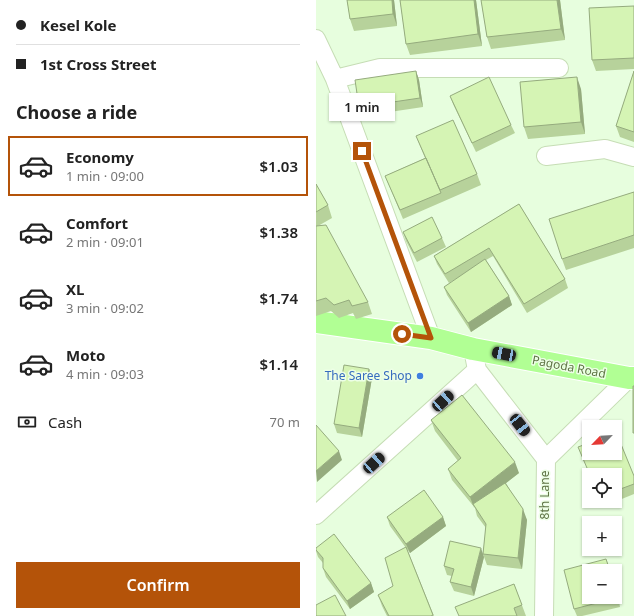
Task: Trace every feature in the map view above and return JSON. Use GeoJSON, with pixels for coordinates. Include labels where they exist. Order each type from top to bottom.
{"type":"FeatureCollection","features":[{"type":"Feature","properties":{"kind":"main road","name":"Pagoda Road"},"geometry":{"type":"LineString","coordinates":[[316,322],[431,338],[473,349],[631,378]]}},
{"type":"Feature","properties":{"kind":"street"},"geometry":{"type":"LineString","coordinates":[[316,39],[335,79],[431,338]]}},
{"type":"Feature","properties":{"kind":"street"},"geometry":{"type":"LineString","coordinates":[[335,79],[380,68],[558,68]]}},
{"type":"Feature","properties":{"kind":"street"},"geometry":{"type":"LineString","coordinates":[[546,156],[605,149],[634,157]]}},
{"type":"Feature","properties":{"kind":"street","name":"8th Lane"},"geometry":{"type":"LineString","coordinates":[[473,349],[477,370],[546,459],[544,616]]}},
{"type":"Feature","properties":{"kind":"street"},"geometry":{"type":"LineString","coordinates":[[316,515],[477,370]]}},
{"type":"Feature","properties":{"kind":"street"},"geometry":{"type":"LineString","coordinates":[[546,459],[631,378]]}},
{"type":"Feature","properties":{"kind":"building"},"geometry":{"type":"Polygon","coordinates":[[[347,0],[392,0],[393,14],[350,19],[347,0]]]}},
{"type":"Feature","properties":{"kind":"building"},"geometry":{"type":"Polygon","coordinates":[[[400,0],[474,0],[478,34],[406,44],[400,0]]]}},
{"type":"Feature","properties":{"kind":"building"},"geometry":{"type":"Polygon","coordinates":[[[481,0],[557,0],[561,29],[487,37],[481,0]]]}},
{"type":"Feature","properties":{"kind":"building"},"geometry":{"type":"Polygon","coordinates":[[[634,6],[634,58],[592,60],[589,8],[634,6]]]}},
{"type":"Feature","properties":{"kind":"building"},"geometry":{"type":"Polygon","coordinates":[[[416,71],[420,98],[359,107],[355,80],[416,71]]]}},
{"type":"Feature","properties":{"kind":"building"},"geometry":{"type":"Polygon","coordinates":[[[634,71],[634,132],[616,126],[634,71]]]}},
{"type":"Feature","properties":{"kind":"building"},"geometry":{"type":"Polygon","coordinates":[[[489,77],[511,125],[472,143],[450,96],[489,77]]]}},
{"type":"Feature","properties":{"kind":"building"},"geometry":{"type":"Polygon","coordinates":[[[577,77],[581,122],[524,127],[520,82],[577,77]]]}},
{"type":"Feature","properties":{"kind":"building"},"geometry":{"type":"Polygon","coordinates":[[[453,120],[477,174],[440,190],[416,136],[453,120]]]}},
{"type":"Feature","properties":{"kind":"building"},"geometry":{"type":"Polygon","coordinates":[[[426,158],[441,193],[400,210],[385,176],[426,158]]]}},
{"type":"Feature","properties":{"kind":"building"},"geometry":{"type":"Polygon","coordinates":[[[316,184],[328,205],[316,212],[316,184]]]}},
{"type":"Feature","properties":{"kind":"building"},"geometry":{"type":"Polygon","coordinates":[[[634,192],[634,235],[562,259],[549,219],[634,192]]]}},
{"type":"Feature","properties":{"kind":"building"},"geometry":{"type":"Polygon","coordinates":[[[519,204],[565,279],[524,304],[489,248],[445,274],[434,256],[519,204]]]}},
{"type":"Feature","properties":{"kind":"building"},"geometry":{"type":"Polygon","coordinates":[[[432,217],[442,238],[414,253],[403,232],[432,217]]]}},
{"type":"Feature","properties":{"kind":"building"},"geometry":{"type":"Polygon","coordinates":[[[326,225],[368,302],[352,306],[349,300],[334,305],[326,298],[316,301],[316,226],[326,225]]]}},
{"type":"Feature","properties":{"kind":"building"},"geometry":{"type":"Polygon","coordinates":[[[485,259],[509,296],[468,323],[444,287],[485,259]]]}},
{"type":"Feature","properties":{"kind":"building"},"geometry":{"type":"Polygon","coordinates":[[[344,365],[369,369],[359,428],[334,424],[344,365]]]}},
{"type":"Feature","properties":{"kind":"building"},"geometry":{"type":"Polygon","coordinates":[[[634,386],[634,433],[633,433],[634,386]]]}},
{"type":"Feature","properties":{"kind":"building"},"geometry":{"type":"Polygon","coordinates":[[[462,395],[515,462],[470,497],[448,469],[461,458],[431,420],[462,395]]]}},
{"type":"Feature","properties":{"kind":"building"},"geometry":{"type":"Polygon","coordinates":[[[316,425],[339,451],[316,471],[316,425]]]}},
{"type":"Feature","properties":{"kind":"building"},"geometry":{"type":"Polygon","coordinates":[[[582,446],[582,456],[578,447],[582,446]]]}},
{"type":"Feature","properties":{"kind":"building"},"geometry":{"type":"Polygon","coordinates":[[[622,447],[634,476],[634,484],[622,488],[622,468],[587,468],[584,460],[622,460],[622,447]]]}},
{"type":"Feature","properties":{"kind":"building"},"geometry":{"type":"Polygon","coordinates":[[[505,483],[523,509],[518,558],[483,554],[486,524],[473,504],[505,483]]]}},
{"type":"Feature","properties":{"kind":"building"},"geometry":{"type":"Polygon","coordinates":[[[424,490],[443,517],[406,544],[387,517],[424,490]]]}},
{"type":"Feature","properties":{"kind":"building"},"geometry":{"type":"Polygon","coordinates":[[[334,534],[371,583],[347,601],[323,568],[323,558],[316,550],[316,548],[334,534]]]}},
{"type":"Feature","properties":{"kind":"building"},"geometry":{"type":"Polygon","coordinates":[[[450,541],[481,548],[471,587],[450,582],[454,569],[444,566],[450,541]]]}},
{"type":"Feature","properties":{"kind":"building"},"geometry":{"type":"Polygon","coordinates":[[[406,547],[433,615],[431,616],[389,616],[378,595],[393,586],[385,558],[406,547]]]}},
{"type":"Feature","properties":{"kind":"building"},"geometry":{"type":"Polygon","coordinates":[[[606,559],[608,564],[587,564],[606,559]]]}},
{"type":"Feature","properties":{"kind":"building"},"geometry":{"type":"Polygon","coordinates":[[[582,565],[582,604],[593,604],[574,609],[564,570],[582,565]]]}},
{"type":"Feature","properties":{"kind":"building"},"geometry":{"type":"Polygon","coordinates":[[[514,584],[522,605],[514,608],[517,616],[459,616],[455,607],[514,584]]]}},
{"type":"Feature","properties":{"kind":"building"},"geometry":{"type":"Polygon","coordinates":[[[335,595],[346,616],[316,616],[316,605],[335,595]]]}},
{"type":"Feature","properties":{"kind":"place","name":"The Saree Shop"},"geometry":{"type":"Point","coordinates":[420,376]}},
{"type":"Feature","properties":{"kind":"route"},"geometry":{"type":"LineString","coordinates":[[362,151],[431,338],[402,334]]}}]}
